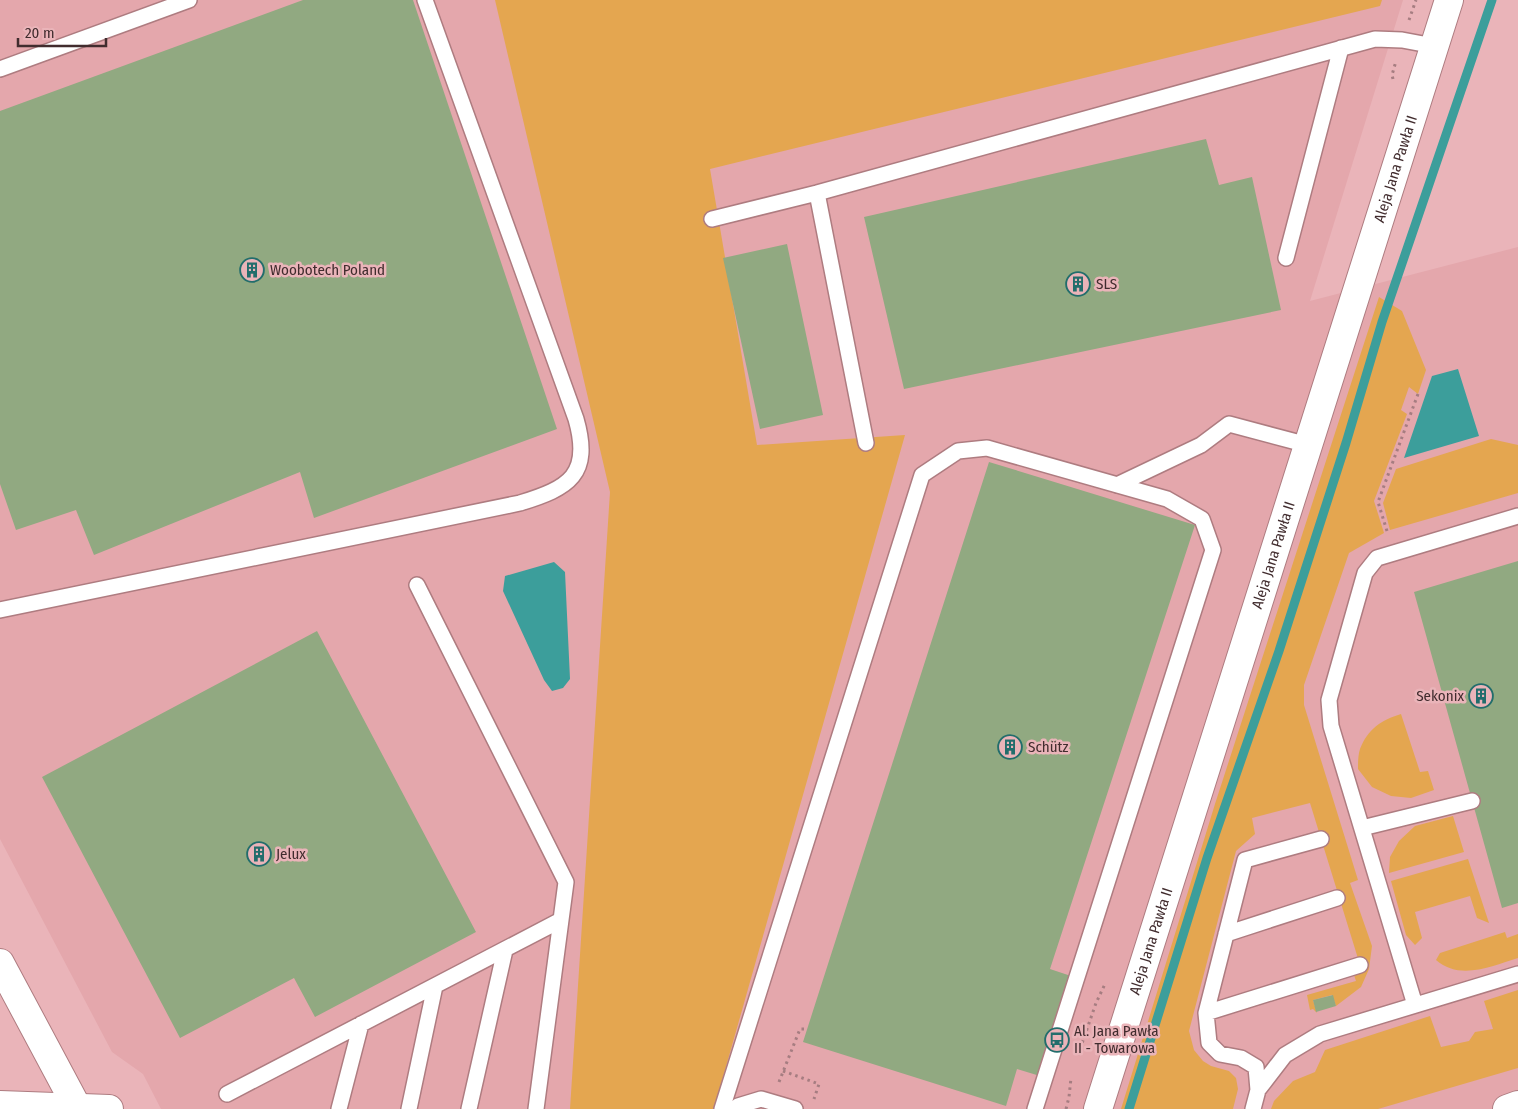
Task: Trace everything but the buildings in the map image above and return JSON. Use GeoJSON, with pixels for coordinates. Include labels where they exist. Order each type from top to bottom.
{"type":"FeatureCollection","features":[{"type":"Feature","properties":{"kind":"street","name":"Aleja Jana Pawła II"},"geometry":{"type":"LineString","coordinates":[[1098,1109],[1449,0]]}},
{"type":"Feature","properties":{"kind":"street"},"geometry":{"type":"LineString","coordinates":[[0,963],[77,1108]]}},
{"type":"Feature","properties":{"kind":"street"},"geometry":{"type":"LineString","coordinates":[[0,1105],[109,1109]]}},
{"type":"Feature","properties":{"kind":"street"},"geometry":{"type":"LineString","coordinates":[[1507,1109],[1518,1105]]}},
{"type":"Feature","properties":{"kind":"lane"},"geometry":{"type":"LineString","coordinates":[[0,69],[189,0]]}},
{"type":"Feature","properties":{"kind":"lane"},"geometry":{"type":"LineString","coordinates":[[0,610],[520,503],[554,490],[565,484],[574,474],[581,463],[582,449],[581,435],[576,419],[425,0]]}},
{"type":"Feature","properties":{"kind":"lane"},"geometry":{"type":"LineString","coordinates":[[712,220],[817,193],[1375,39],[1402,40],[1434,46]]}},
{"type":"Feature","properties":{"kind":"lane"},"geometry":{"type":"LineString","coordinates":[[1286,258],[1341,48]]}},
{"type":"Feature","properties":{"kind":"lane"},"geometry":{"type":"LineString","coordinates":[[817,193],[866,443]]}},
{"type":"Feature","properties":{"kind":"lane"},"geometry":{"type":"LineString","coordinates":[[1117,485],[1201,445],[1229,424],[1308,445]]}},
{"type":"Feature","properties":{"kind":"lane"},"geometry":{"type":"LineString","coordinates":[[722,1109],[922,475],[958,451],[987,448],[1166,499],[1202,519],[1213,550],[1035,1109]]}},
{"type":"Feature","properties":{"kind":"lane"},"geometry":{"type":"LineString","coordinates":[[1416,1005],[1331,726],[1329,700],[1365,573],[1377,558],[1518,516]]}},
{"type":"Feature","properties":{"kind":"lane"},"geometry":{"type":"LineString","coordinates":[[417,585],[566,882],[536,1109]]}},
{"type":"Feature","properties":{"kind":"lane"},"geometry":{"type":"LineString","coordinates":[[1362,828],[1472,801]]}},
{"type":"Feature","properties":{"kind":"lane"},"geometry":{"type":"LineString","coordinates":[[1253,1109],[1258,1090],[1256,1067],[1242,1058],[1220,1054],[1209,1042],[1206,1013],[1245,860],[1321,839]]}},
{"type":"Feature","properties":{"kind":"lane"},"geometry":{"type":"LineString","coordinates":[[1226,934],[1337,898]]}},
{"type":"Feature","properties":{"kind":"lane"},"geometry":{"type":"LineString","coordinates":[[227,1094],[561,920]]}},
{"type":"Feature","properties":{"kind":"lane"},"geometry":{"type":"LineString","coordinates":[[470,1109],[505,950]]}},
{"type":"Feature","properties":{"kind":"lane"},"geometry":{"type":"LineString","coordinates":[[1206,1013],[1360,965]]}},
{"type":"Feature","properties":{"kind":"lane"},"geometry":{"type":"LineString","coordinates":[[1258,1090],[1285,1055],[1320,1034],[1518,974]]}},
{"type":"Feature","properties":{"kind":"lane"},"geometry":{"type":"LineString","coordinates":[[409,1109],[435,986]]}},
{"type":"Feature","properties":{"kind":"lane"},"geometry":{"type":"LineString","coordinates":[[339,1109],[361,1024]]}},
{"type":"Feature","properties":{"kind":"lane"},"geometry":{"type":"LineString","coordinates":[[735,1109],[738,1106],[761,1099],[795,1109]]}},
{"type":"Feature","properties":{"kind":"path"},"geometry":{"type":"LineString","coordinates":[[1394,553],[1378,502],[1418,394]]}},
{"type":"Feature","properties":{"kind":"path"},"geometry":{"type":"LineString","coordinates":[[772,1102],[800,1028],[807,1030]]}},
{"type":"Feature","properties":{"kind":"path"},"geometry":{"type":"LineString","coordinates":[[783,1071],[818,1084],[814,1101]]}},
{"type":"Feature","properties":{"kind":"path"},"geometry":{"type":"LineString","coordinates":[[1066,1109],[1070,1077]]}},
{"type":"Feature","properties":{"kind":"shaded area"},"geometry":{"type":"Polygon","coordinates":[[[0,0],[1403,0],[1310,301],[1518,247],[1518,1105],[1503,1109],[161,1109],[143,1074],[112,1052],[0,839],[0,0]]]}},
{"type":"Feature","properties":{"kind":"shaded area"},"geometry":{"type":"Polygon","coordinates":[[[495,0],[1382,0],[1380,6],[710,169],[757,445],[905,435],[714,1109],[570,1109],[610,492],[495,0]]]}},
{"type":"Feature","properties":{"kind":"shaded area"},"geometry":{"type":"Polygon","coordinates":[[[1379,297],[1402,311],[1426,370],[1418,394],[1409,387],[1401,410],[1407,414],[1374,501],[1384,533],[1349,553],[1304,685],[1304,705],[1358,880],[1350,883],[1372,946],[1369,969],[1361,987],[1336,1006],[1332,995],[1313,1000],[1317,1013],[1313,1009],[1310,1010],[1307,995],[1356,981],[1353,972],[1360,965],[1310,803],[1252,818],[1255,834],[1236,851],[1189,1031],[1194,1050],[1203,1061],[1211,1066],[1229,1071],[1236,1078],[1238,1089],[1233,1109],[1121,1109],[1215,804],[1379,297]]]}},
{"type":"Feature","properties":{"kind":"shaded area"},"geometry":{"type":"Polygon","coordinates":[[[1491,439],[1518,445],[1518,493],[1390,530],[1383,503],[1396,469],[1491,439]]]}},
{"type":"Feature","properties":{"kind":"shaded area"},"geometry":{"type":"Polygon","coordinates":[[[1401,714],[1420,772],[1428,771],[1434,790],[1411,798],[1391,796],[1372,787],[1358,769],[1359,751],[1367,736],[1381,722],[1401,714]]]}},
{"type":"Feature","properties":{"kind":"shaded area"},"geometry":{"type":"Polygon","coordinates":[[[1453,816],[1464,852],[1389,873],[1390,857],[1399,841],[1415,826],[1453,816]]]}},
{"type":"Feature","properties":{"kind":"shaded area"},"geometry":{"type":"Polygon","coordinates":[[[1468,859],[1489,923],[1477,918],[1470,896],[1415,912],[1422,938],[1415,945],[1406,935],[1391,881],[1468,859]]]}},
{"type":"Feature","properties":{"kind":"shaded area"},"geometry":{"type":"Polygon","coordinates":[[[1505,932],[1507,938],[1518,934],[1518,958],[1487,968],[1466,971],[1455,970],[1436,960],[1440,953],[1505,932]]]}},
{"type":"Feature","properties":{"kind":"shaded area"},"geometry":{"type":"Polygon","coordinates":[[[1518,990],[1518,1068],[1378,1109],[1271,1109],[1274,1101],[1293,1081],[1315,1072],[1325,1050],[1430,1016],[1441,1047],[1469,1041],[1475,1032],[1493,1029],[1484,1001],[1518,990]]]}},
{"type":"Feature","properties":{"kind":"water"},"geometry":{"type":"Polygon","coordinates":[[[1458,369],[1479,436],[1404,458],[1432,376],[1458,369]]]}},
{"type":"Feature","properties":{"kind":"water"},"geometry":{"type":"Polygon","coordinates":[[[554,562],[565,572],[570,679],[563,688],[552,691],[544,680],[503,591],[505,576],[554,562]]]}},
{"type":"Feature","properties":{"kind":"waterway"},"geometry":{"type":"LineString","coordinates":[[1129,1109],[1207,858],[1279,651],[1346,443],[1382,322],[1492,0]]}},
{"type":"Feature","properties":{"kind":"place","name":"Woobotech Poland"},"geometry":{"type":"Point","coordinates":[252,270]}},
{"type":"Feature","properties":{"kind":"place","name":"SLS"},"geometry":{"type":"Point","coordinates":[1078,284]}},
{"type":"Feature","properties":{"kind":"place","name":"Sekonix"},"geometry":{"type":"Point","coordinates":[1481,696]}},
{"type":"Feature","properties":{"kind":"place","name":"Schütz"},"geometry":{"type":"Point","coordinates":[1010,747]}},
{"type":"Feature","properties":{"kind":"place","name":"Jelux"},"geometry":{"type":"Point","coordinates":[259,854]}},
{"type":"Feature","properties":{"kind":"place","name":"Al. Jana Pawła II - Towarowa"},"geometry":{"type":"Point","coordinates":[1057,1040]}}]}
